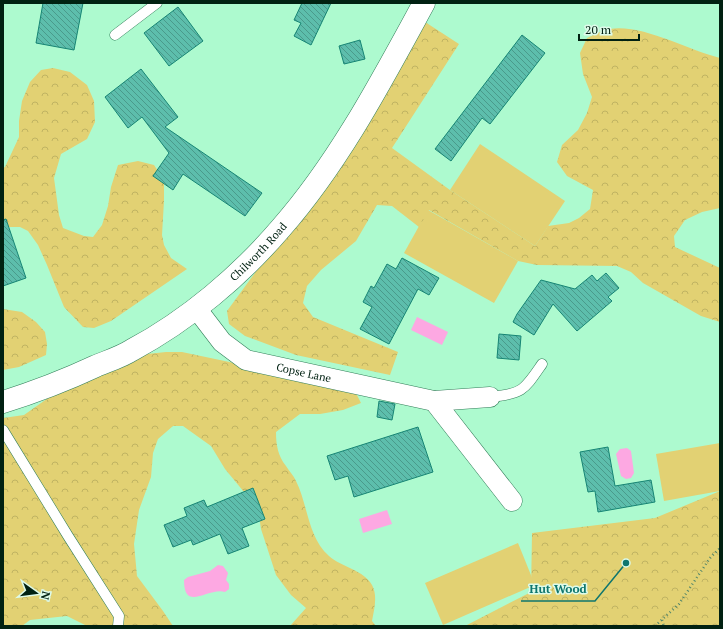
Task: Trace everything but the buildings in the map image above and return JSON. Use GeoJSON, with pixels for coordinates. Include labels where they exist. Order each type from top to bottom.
{"type":"FeatureCollection","features":[{"type":"Feature","properties":{"kind":"main road","name":"Chilworth Road"},"geometry":{"type":"LineString","coordinates":[[3,402],[55,385],[132,351],[196,308],[250,261],[282,228],[337,153],[424,3]]}},
{"type":"Feature","properties":{"kind":"street","name":"Copse Lane"},"geometry":{"type":"LineString","coordinates":[[196,308],[222,342],[246,360],[434,401],[490,396]]}},
{"type":"Feature","properties":{"kind":"street"},"geometry":{"type":"LineString","coordinates":[[434,401],[512,500]]}},
{"type":"Feature","properties":{"kind":"lane"},"geometry":{"type":"LineString","coordinates":[[115,35],[157,3]]}},
{"type":"Feature","properties":{"kind":"lane"},"geometry":{"type":"LineString","coordinates":[[490,396],[508,395],[520,391],[530,381],[542,364]]}},
{"type":"Feature","properties":{"kind":"lane"},"geometry":{"type":"LineString","coordinates":[[3,430],[68,536],[120,616],[118,626]]}},
{"type":"Feature","properties":{"kind":"path"},"geometry":{"type":"LineString","coordinates":[[655,626],[679,604],[710,558],[720,548]]}},
{"type":"Feature","properties":{"kind":"path"},"geometry":{"type":"LineString","coordinates":[[662,620],[664,626]]}},
{"type":"Feature","properties":{"kind":"green space"},"geometry":{"type":"Polygon","coordinates":[[[422,20],[459,44],[392,148],[450,190],[535,246],[548,226],[569,223],[579,218],[590,209],[593,190],[567,176],[557,162],[562,145],[578,130],[587,113],[592,97],[583,74],[580,53],[587,38],[601,31],[623,28],[651,34],[720,58],[720,208],[702,212],[685,220],[674,236],[675,247],[720,268],[720,322],[701,316],[643,283],[631,272],[617,266],[537,265],[518,261],[429,210],[419,227],[392,206],[377,205],[356,241],[321,270],[307,286],[303,303],[313,317],[398,352],[390,375],[296,355],[245,336],[229,324],[227,311],[268,255],[422,20]]]}},
{"type":"Feature","properties":{"kind":"green space"},"geometry":{"type":"Polygon","coordinates":[[[53,68],[70,72],[87,85],[94,101],[95,122],[87,139],[61,154],[54,178],[59,215],[63,228],[84,236],[93,237],[102,225],[118,165],[138,161],[154,165],[164,180],[162,235],[164,245],[171,258],[187,269],[111,321],[94,328],[83,327],[64,307],[38,245],[28,231],[20,227],[3,227],[3,168],[5,167],[19,137],[19,121],[22,101],[30,82],[41,70],[53,68]]]}},
{"type":"Feature","properties":{"kind":"green space"},"geometry":{"type":"Polygon","coordinates":[[[480,144],[565,201],[535,246],[450,190],[480,144]]]}},
{"type":"Feature","properties":{"kind":"green space"},"geometry":{"type":"Polygon","coordinates":[[[428,210],[518,261],[494,303],[404,253],[428,210]]]}},
{"type":"Feature","properties":{"kind":"green space"},"geometry":{"type":"Polygon","coordinates":[[[3,309],[22,312],[36,322],[45,332],[47,344],[46,355],[19,367],[3,370],[3,309]]]}},
{"type":"Feature","properties":{"kind":"green space"},"geometry":{"type":"Polygon","coordinates":[[[182,352],[253,367],[356,393],[361,403],[343,410],[320,414],[300,414],[276,432],[276,441],[281,458],[294,477],[300,490],[312,531],[322,549],[334,560],[364,576],[372,585],[375,598],[372,621],[376,626],[290,626],[306,608],[291,595],[276,575],[261,529],[258,509],[225,469],[211,446],[183,426],[173,426],[158,439],[153,453],[151,477],[139,510],[134,544],[137,576],[173,626],[87,626],[67,616],[30,620],[22,626],[3,626],[3,418],[24,415],[51,396],[147,354],[182,352]]]}},
{"type":"Feature","properties":{"kind":"green space"},"geometry":{"type":"Polygon","coordinates":[[[720,443],[720,491],[664,501],[656,454],[720,443]]]}},
{"type":"Feature","properties":{"kind":"green space"},"geometry":{"type":"Polygon","coordinates":[[[720,491],[720,626],[465,626],[531,592],[532,533],[655,518],[720,491]]]}},
{"type":"Feature","properties":{"kind":"green space"},"geometry":{"type":"Polygon","coordinates":[[[518,543],[535,585],[443,625],[425,583],[518,543]]]}},
{"type":"Feature","properties":{"kind":"shaded area"},"geometry":{"type":"Polygon","coordinates":[[[417,317],[448,332],[442,345],[411,330],[417,317]]]}},
{"type":"Feature","properties":{"kind":"shaded area"},"geometry":{"type":"Polygon","coordinates":[[[627,448],[631,451],[634,473],[631,478],[626,479],[621,476],[616,454],[620,449],[627,448]]]}},
{"type":"Feature","properties":{"kind":"shaded area"},"geometry":{"type":"Polygon","coordinates":[[[387,510],[392,524],[363,533],[359,519],[387,510]]]}},
{"type":"Feature","properties":{"kind":"shaded area"},"geometry":{"type":"Polygon","coordinates":[[[218,565],[223,566],[228,573],[226,580],[229,584],[229,589],[225,592],[218,591],[192,597],[188,595],[185,590],[184,580],[188,577],[210,571],[218,565]]]}},
{"type":"Feature","properties":{"kind":"place","name":"Hut Wood"},"geometry":{"type":"Point","coordinates":[626,563]}}]}
